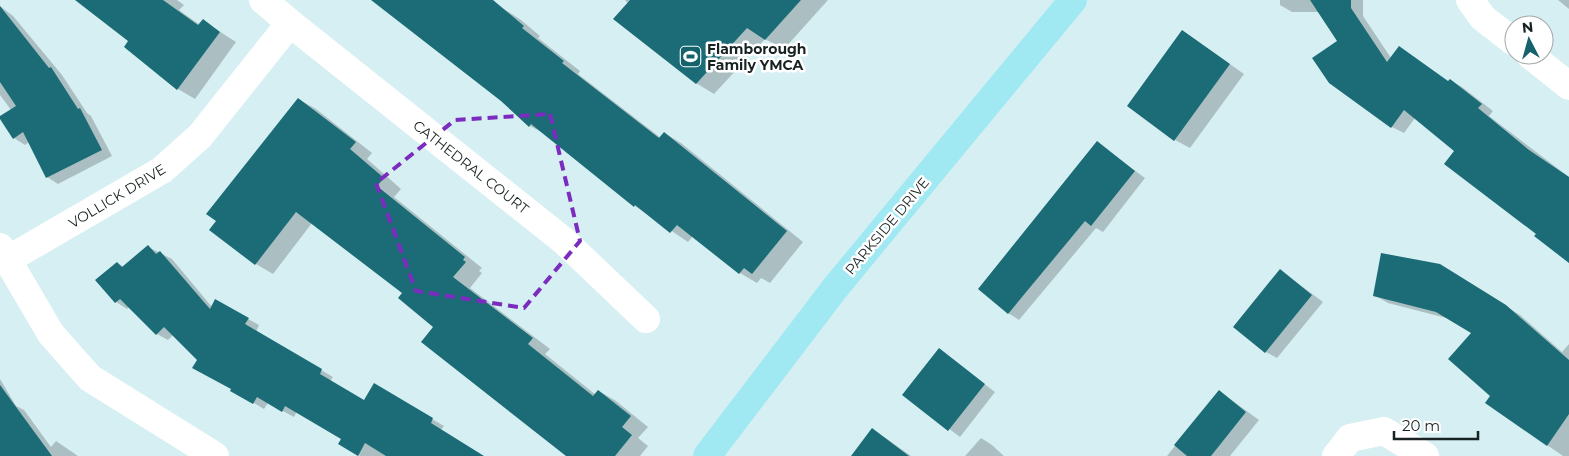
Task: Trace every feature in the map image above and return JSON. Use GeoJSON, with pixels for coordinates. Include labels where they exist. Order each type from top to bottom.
{"type":"FeatureCollection","features":[{"type":"Feature","properties":{"kind":"main road","name":"PARKSIDE DRIVE"},"geometry":{"type":"LineString","coordinates":[[707,456],[835,288],[1073,0]]}},
{"type":"Feature","properties":{"kind":"street","name":"CATHEDRAL COURT"},"geometry":{"type":"LineString","coordinates":[[264,0],[290,24],[564,241],[646,319]]}},
{"type":"Feature","properties":{"kind":"street"},"geometry":{"type":"LineString","coordinates":[[1470,0],[1483,18],[1504,34]]}},
{"type":"Feature","properties":{"kind":"street","name":"VOLLICK DRIVE"},"geometry":{"type":"LineString","coordinates":[[4,254],[162,170],[200,136],[290,24]]}},
{"type":"Feature","properties":{"kind":"street"},"geometry":{"type":"LineString","coordinates":[[1543,65],[1569,86]]}},
{"type":"Feature","properties":{"kind":"street"},"geometry":{"type":"LineString","coordinates":[[4,254],[51,334],[90,378],[215,456]]}},
{"type":"Feature","properties":{"kind":"street"},"geometry":{"type":"LineString","coordinates":[[1343,447],[1384,431],[1425,456]]}},
{"type":"Feature","properties":{"kind":"highlighted area"},"geometry":{"type":"Polygon","coordinates":[[[550,114],[580,241],[524,308],[416,291],[376,183],[455,120],[550,114]]]}},
{"type":"Feature","properties":{"kind":"building"},"geometry":{"type":"Polygon","coordinates":[[[75,0],[163,0],[198,25],[203,19],[220,32],[177,90],[124,47],[128,41],[75,0]]]}},
{"type":"Feature","properties":{"kind":"building"},"geometry":{"type":"Polygon","coordinates":[[[371,0],[493,0],[524,26],[522,28],[564,61],[562,63],[659,138],[664,132],[787,231],[752,274],[744,268],[739,274],[677,225],[670,233],[635,205],[634,207],[531,124],[529,127],[501,101],[371,0]]]}},
{"type":"Feature","properties":{"kind":"building","name":"Flamborough Family YMCA"},"geometry":{"type":"Polygon","coordinates":[[[630,0],[801,0],[765,40],[747,28],[696,84],[613,19],[630,0]]]}},
{"type":"Feature","properties":{"kind":"building"},"geometry":{"type":"Polygon","coordinates":[[[1310,0],[1351,0],[1351,8],[1387,62],[1399,46],[1448,81],[1450,79],[1482,104],[1478,108],[1529,150],[1569,177],[1569,263],[1534,236],[1536,234],[1444,164],[1454,151],[1404,110],[1391,128],[1329,83],[1312,58],[1337,41],[1310,0]]]}},
{"type":"Feature","properties":{"kind":"building"},"geometry":{"type":"Polygon","coordinates":[[[0,6],[49,68],[51,67],[78,109],[80,108],[102,150],[46,178],[23,132],[13,139],[0,119],[0,116],[16,106],[0,82],[0,6]]]}},
{"type":"Feature","properties":{"kind":"building"},"geometry":{"type":"Polygon","coordinates":[[[1182,30],[1230,64],[1174,141],[1127,106],[1182,30]]]}},
{"type":"Feature","properties":{"kind":"building"},"geometry":{"type":"Polygon","coordinates":[[[298,98],[356,142],[350,149],[384,178],[377,186],[465,257],[463,260],[466,262],[453,277],[533,338],[528,344],[593,396],[598,390],[631,416],[622,427],[632,435],[615,456],[566,456],[421,342],[433,327],[398,298],[402,293],[296,212],[255,265],[209,230],[216,221],[206,214],[298,98]]]}},
{"type":"Feature","properties":{"kind":"building"},"geometry":{"type":"Polygon","coordinates":[[[1097,141],[1135,171],[1091,226],[1085,221],[1008,314],[978,289],[1097,141]]]}},
{"type":"Feature","properties":{"kind":"building"},"geometry":{"type":"Polygon","coordinates":[[[148,245],[156,254],[160,251],[210,309],[215,299],[249,318],[245,324],[322,369],[320,374],[364,400],[374,383],[433,418],[431,423],[484,456],[386,456],[365,443],[358,456],[338,444],[341,439],[285,406],[282,412],[257,397],[253,404],[230,391],[231,389],[192,368],[197,360],[164,327],[156,335],[120,299],[115,303],[95,280],[117,262],[122,267],[148,245]]]}},
{"type":"Feature","properties":{"kind":"building"},"geometry":{"type":"Polygon","coordinates":[[[1381,253],[1440,264],[1506,305],[1569,360],[1569,414],[1547,446],[1485,403],[1490,396],[1448,359],[1471,333],[1436,312],[1373,296],[1381,253]]]}},
{"type":"Feature","properties":{"kind":"building"},"geometry":{"type":"Polygon","coordinates":[[[1280,269],[1312,295],[1265,353],[1233,327],[1280,269]]]}},
{"type":"Feature","properties":{"kind":"building"},"geometry":{"type":"Polygon","coordinates":[[[939,348],[985,384],[948,431],[902,395],[939,348]]]}},
{"type":"Feature","properties":{"kind":"building"},"geometry":{"type":"Polygon","coordinates":[[[0,385],[52,456],[0,456],[0,385]]]}},
{"type":"Feature","properties":{"kind":"building"},"geometry":{"type":"Polygon","coordinates":[[[1219,390],[1246,412],[1211,456],[1187,456],[1174,445],[1219,390]]]}},
{"type":"Feature","properties":{"kind":"building"},"geometry":{"type":"Polygon","coordinates":[[[872,428],[909,456],[851,456],[872,428]]]}},
{"type":"Feature","properties":{"kind":"place","name":"Flamborough Family YMCA"},"geometry":{"type":"Point","coordinates":[691,57]}}]}
